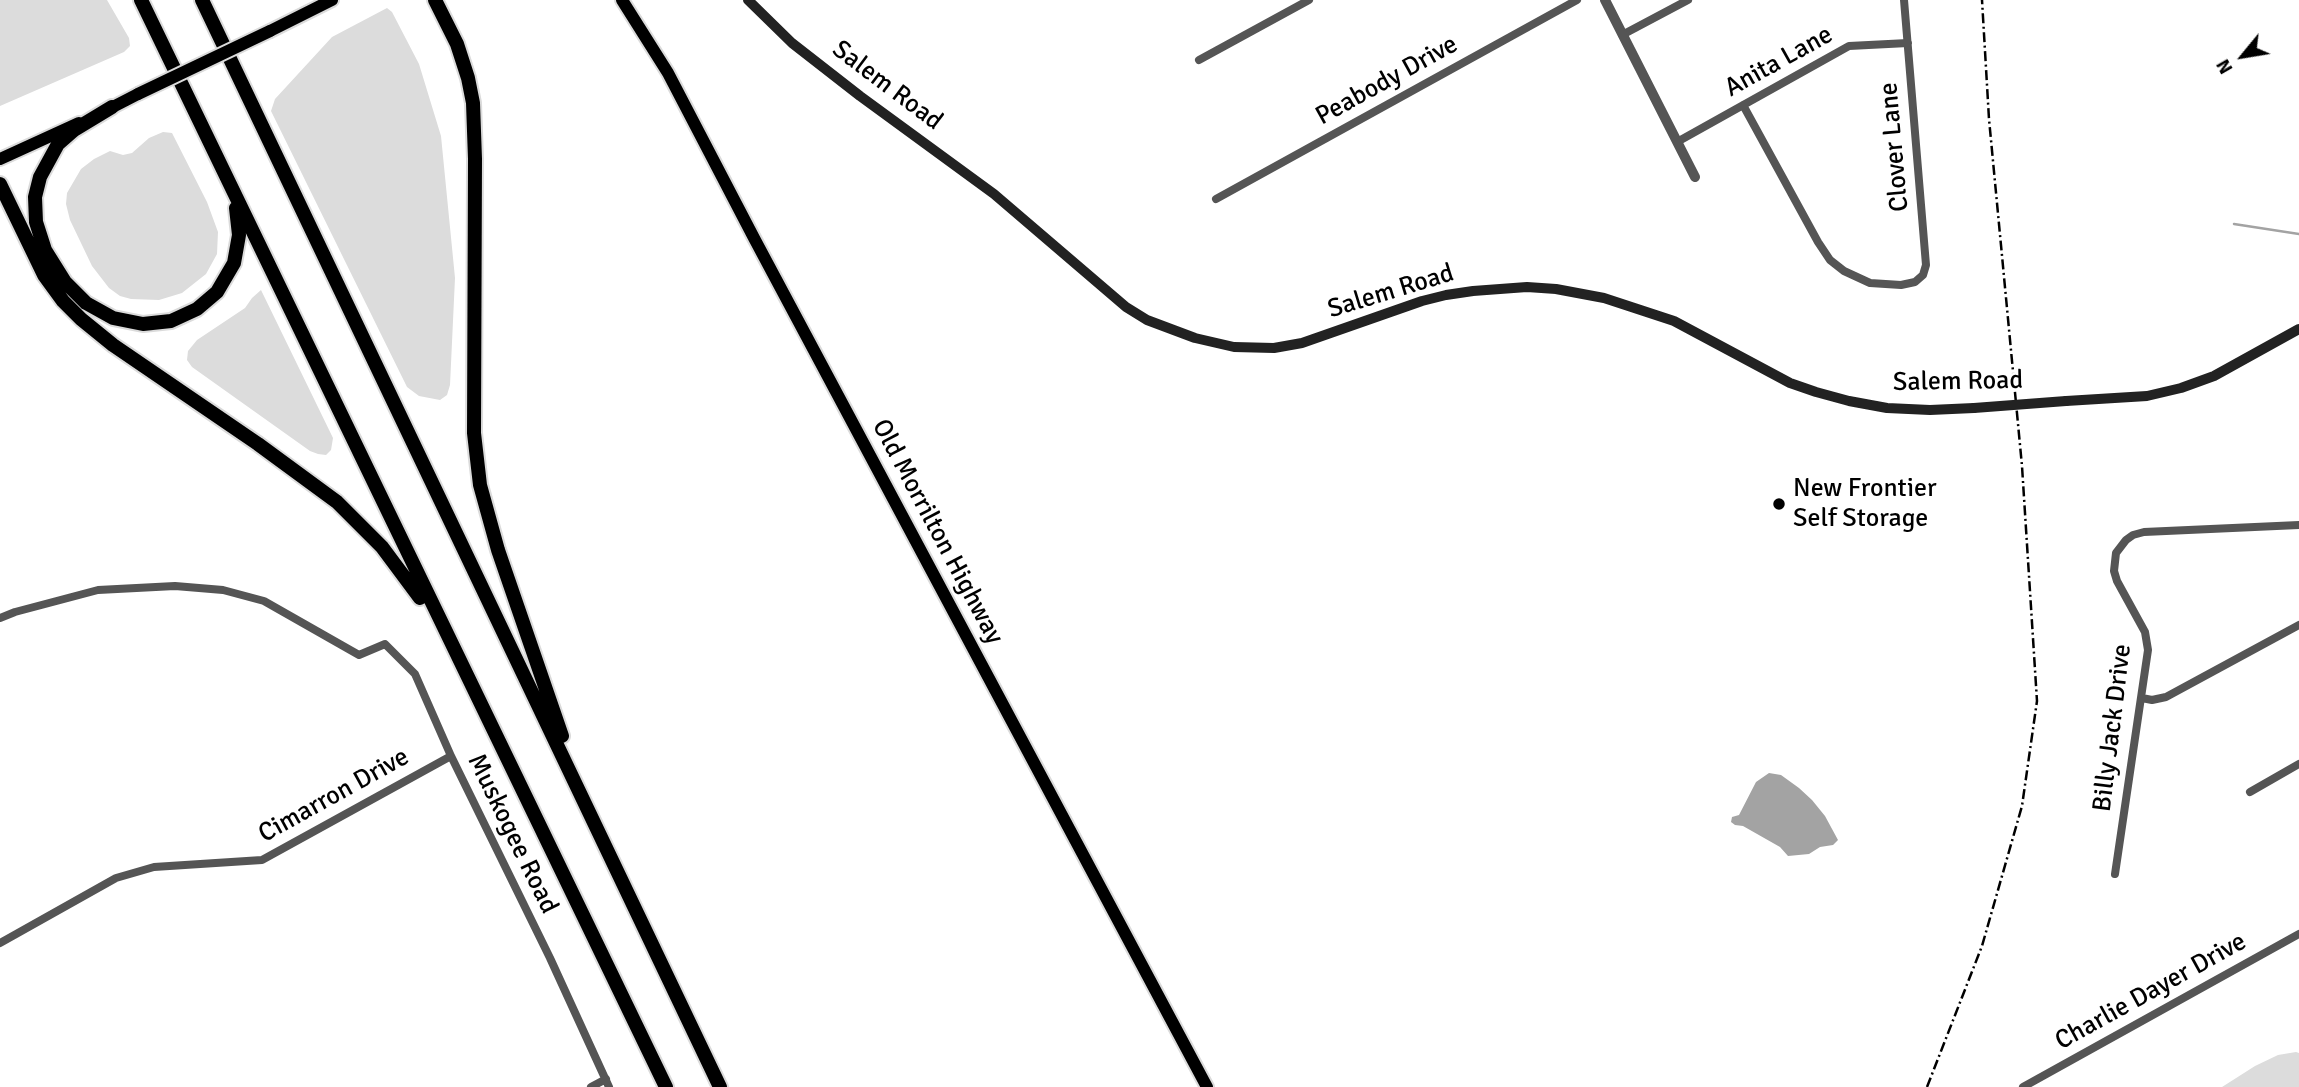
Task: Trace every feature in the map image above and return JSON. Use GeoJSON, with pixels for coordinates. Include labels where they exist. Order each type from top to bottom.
{"type":"FeatureCollection","features":[{"type":"Feature","properties":{"kind":"highway"},"geometry":{"type":"LineString","coordinates":[[141,0],[666,1087]]}},
{"type":"Feature","properties":{"kind":"highway"},"geometry":{"type":"LineString","coordinates":[[202,0],[720,1087]]}},
{"type":"Feature","properties":{"kind":"highway"},"geometry":{"type":"LineString","coordinates":[[436,0],[457,44],[468,78],[474,112],[474,433],[480,485],[498,550],[581,793]]}},
{"type":"Feature","properties":{"kind":"highway"},"geometry":{"type":"LineString","coordinates":[[112,107],[74,130],[58,144],[40,177],[35,197],[37,228],[49,257],[74,291],[97,311],[123,321],[158,324],[185,315],[211,298],[228,276],[238,250],[238,220],[231,186]]}},
{"type":"Feature","properties":{"kind":"highway"},"geometry":{"type":"LineString","coordinates":[[0,184],[6,205],[44,275],[71,310],[113,345],[258,444],[344,508],[394,561],[450,642]]}},
{"type":"Feature","properties":{"kind":"main road"},"geometry":{"type":"LineString","coordinates":[[0,159],[332,0]]}},
{"type":"Feature","properties":{"kind":"main road","name":"Old Morrilton Highway"},"geometry":{"type":"LineString","coordinates":[[622,0],[668,73],[1208,1087]]}},
{"type":"Feature","properties":{"kind":"main road","name":"Salem Road"},"geometry":{"type":"LineString","coordinates":[[748,0],[792,43],[994,194],[1126,307],[1147,320],[1195,338],[1234,347],[1274,348],[1301,343],[1446,295],[1527,287],[1556,289],[1604,298],[1674,321],[1790,383],[1827,395],[1888,408],[1930,410],[2147,396],[2214,376],[2298,327]]}},
{"type":"Feature","properties":{"kind":"street"},"geometry":{"type":"LineString","coordinates":[[1199,60],[1308,0]]}},
{"type":"Feature","properties":{"kind":"street","name":"Peabody Drive"},"geometry":{"type":"LineString","coordinates":[[1216,199],[1577,0]]}},
{"type":"Feature","properties":{"kind":"street"},"geometry":{"type":"LineString","coordinates":[[1605,0],[1695,177]]}},
{"type":"Feature","properties":{"kind":"street"},"geometry":{"type":"LineString","coordinates":[[1622,35],[1688,0]]}},
{"type":"Feature","properties":{"kind":"street","name":"Clover Lane"},"geometry":{"type":"LineString","coordinates":[[1743,105],[1830,260],[1844,271],[1870,283],[1911,284],[1923,275],[1926,265],[1904,0]]}},
{"type":"Feature","properties":{"kind":"street","name":"Anita Lane"},"geometry":{"type":"LineString","coordinates":[[1677,142],[1849,46],[1908,43]]}},
{"type":"Feature","properties":{"kind":"street","name":"Billy Jack Drive"},"geometry":{"type":"LineString","coordinates":[[2115,874],[2148,650],[2145,632],[2114,571],[2116,553],[2126,540],[2144,532],[2299,525]]}},
{"type":"Feature","properties":{"kind":"street","name":"Muskogee Road"},"geometry":{"type":"LineString","coordinates":[[0,618],[98,590],[175,586],[223,590],[264,601],[359,655],[385,644],[415,674],[451,756],[608,1083]]}},
{"type":"Feature","properties":{"kind":"street"},"geometry":{"type":"LineString","coordinates":[[2142,698],[2151,700],[2166,697],[2299,625]]}},
{"type":"Feature","properties":{"kind":"street","name":"Cimarron Drive"},"geometry":{"type":"LineString","coordinates":[[0,943],[116,878],[154,867],[261,860],[451,756]]}},
{"type":"Feature","properties":{"kind":"street"},"geometry":{"type":"LineString","coordinates":[[2250,792],[2299,764]]}},
{"type":"Feature","properties":{"kind":"street","name":"Charlie Dayer Drive"},"geometry":{"type":"LineString","coordinates":[[2023,1087],[2299,934]]}},
{"type":"Feature","properties":{"kind":"street"},"geometry":{"type":"LineString","coordinates":[[592,1087],[608,1083]]}},
{"type":"Feature","properties":{"kind":"shaded area"},"geometry":{"type":"Polygon","coordinates":[[[0,0],[107,0],[129,38],[130,46],[124,52],[0,106],[0,0]]]}},
{"type":"Feature","properties":{"kind":"shaded area"},"geometry":{"type":"Polygon","coordinates":[[[387,8],[392,12],[419,64],[441,136],[455,278],[450,385],[447,395],[440,400],[419,396],[407,387],[271,111],[275,99],[332,37],[387,8]]]}},
{"type":"Feature","properties":{"kind":"shaded area"},"geometry":{"type":"Polygon","coordinates":[[[163,132],[172,133],[207,202],[218,232],[217,254],[206,274],[182,293],[159,300],[131,299],[120,296],[109,288],[92,266],[70,220],[66,204],[67,193],[81,169],[94,159],[110,151],[123,155],[132,153],[149,138],[163,132]]]}},
{"type":"Feature","properties":{"kind":"shaded area"},"geometry":{"type":"Polygon","coordinates":[[[261,290],[333,438],[331,450],[326,455],[310,451],[192,367],[187,360],[188,351],[197,340],[245,308],[261,290]]]}},
{"type":"Feature","properties":{"kind":"shaded area"},"geometry":{"type":"Polygon","coordinates":[[[1769,773],[1781,775],[1812,800],[1825,816],[1838,840],[1833,845],[1820,847],[1809,854],[1788,856],[1780,847],[1731,822],[1732,817],[1739,815],[1756,782],[1769,773]]]}},
{"type":"Feature","properties":{"kind":"shaded area"},"geometry":{"type":"Polygon","coordinates":[[[2299,1053],[2299,1087],[2222,1087],[2278,1055],[2299,1053]]]}},
{"type":"Feature","properties":{"kind":"waterway"},"geometry":{"type":"LineString","coordinates":[[2234,224],[2299,234]]}},
{"type":"Feature","properties":{"kind":"railway"},"geometry":{"type":"LineString","coordinates":[[1927,1087],[1982,946],[2022,806],[2037,701],[2022,466],[1989,119],[1982,0]]}},
{"type":"Feature","properties":{"kind":"place","name":"New Frontier Self Storage"},"geometry":{"type":"Point","coordinates":[1779,504]}}]}
